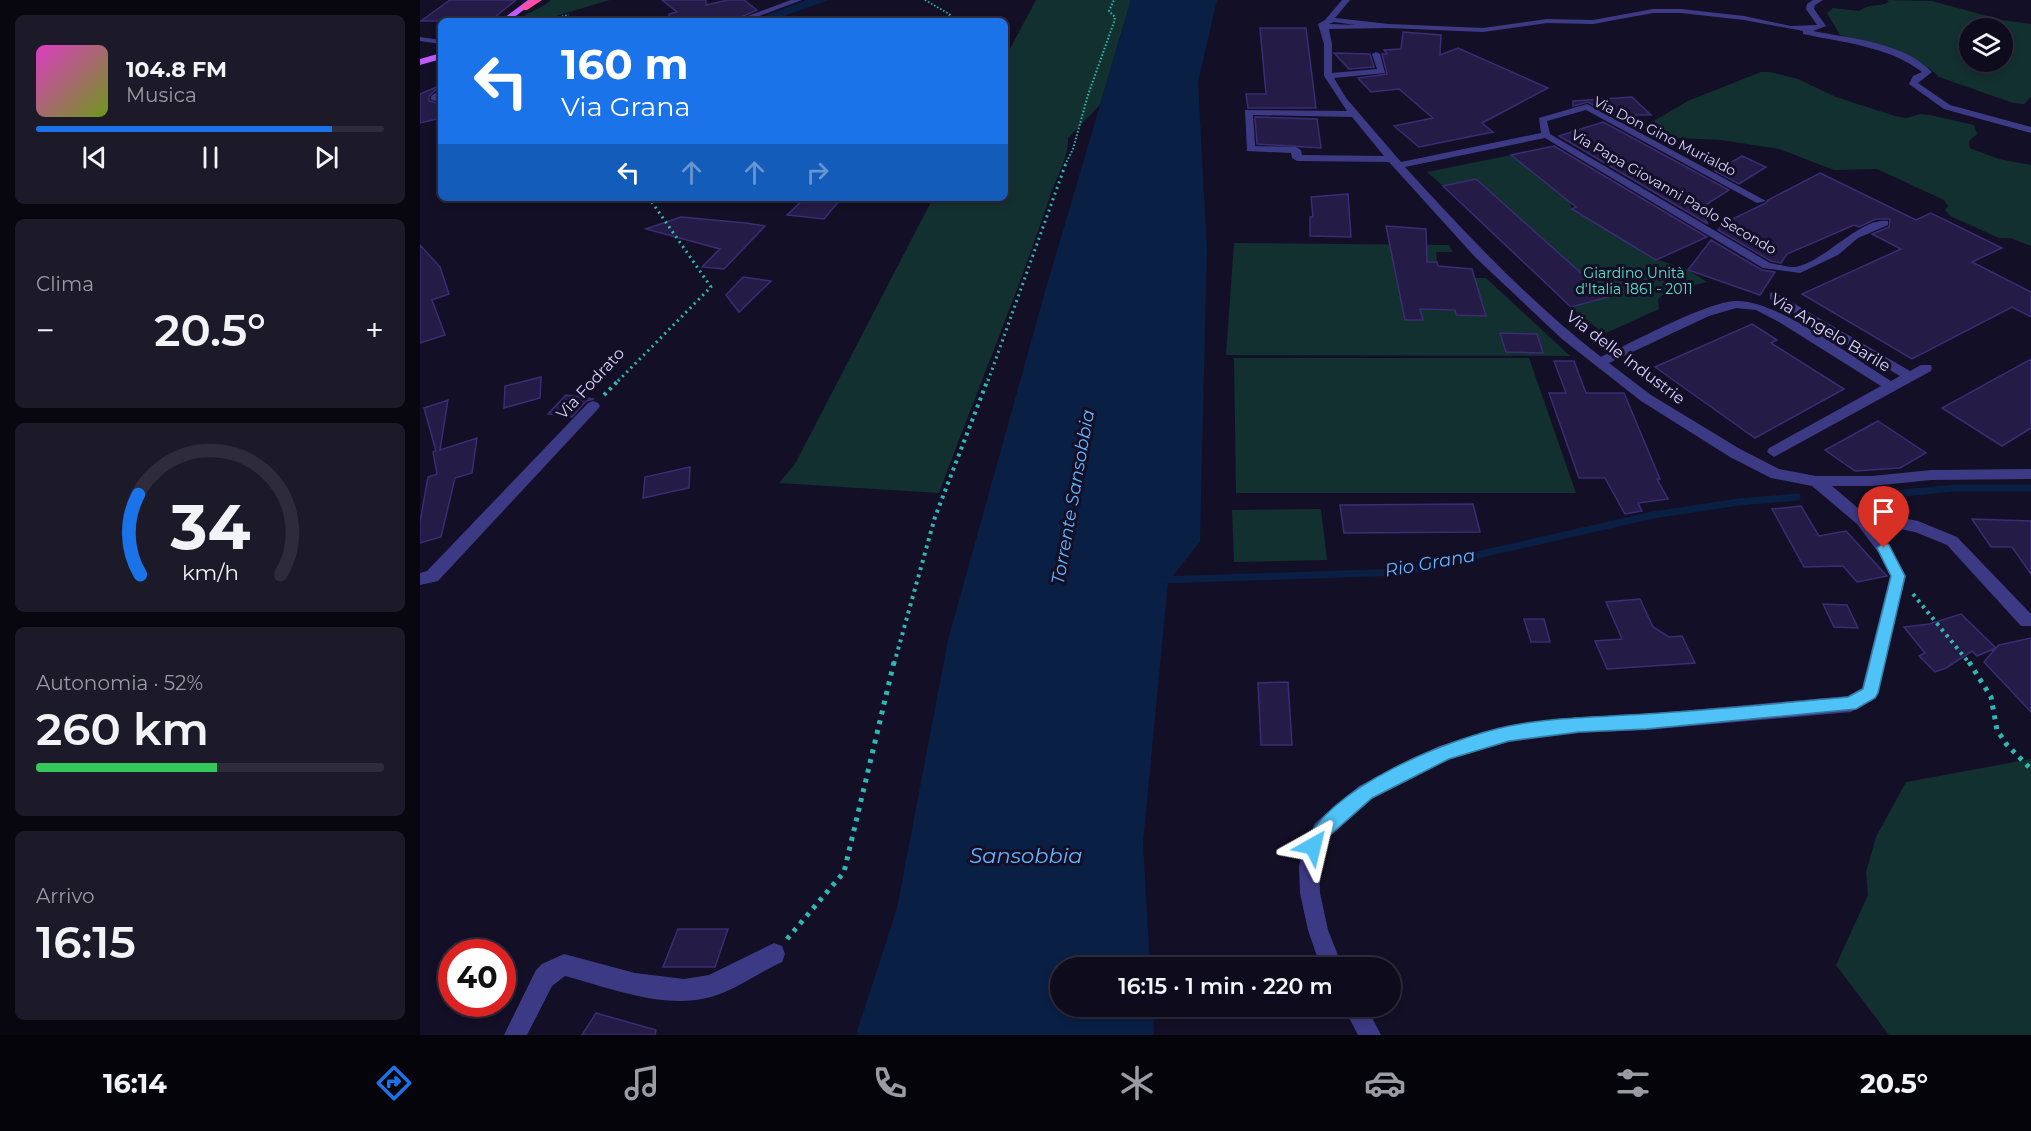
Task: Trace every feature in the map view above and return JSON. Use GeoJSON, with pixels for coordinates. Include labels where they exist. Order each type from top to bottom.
{"type":"FeatureCollection","features":[{"type":"Feature","properties":{"kind":"highway"},"geometry":{"type":"LineString","coordinates":[[523,9],[535,0]]}},
{"type":"Feature","properties":{"kind":"main road"},"geometry":{"type":"LineString","coordinates":[[509,18],[523,9]]}},
{"type":"Feature","properties":{"kind":"main road"},"geometry":{"type":"LineString","coordinates":[[516,18],[523,9]]}},
{"type":"Feature","properties":{"kind":"main road"},"geometry":{"type":"LineString","coordinates":[[420,62],[431,59]]}},
{"type":"Feature","properties":{"kind":"street"},"geometry":{"type":"LineString","coordinates":[[747,18],[798,0]]}},
{"type":"Feature","properties":{"kind":"street"},"geometry":{"type":"LineString","coordinates":[[1348,0],[1327,23],[1328,76],[1382,70],[1376,54]]}},
{"type":"Feature","properties":{"kind":"street"},"geometry":{"type":"LineString","coordinates":[[1328,43],[1339,24],[1348,0]]}},
{"type":"Feature","properties":{"kind":"street"},"geometry":{"type":"LineString","coordinates":[[1798,29],[1822,26],[1810,9],[1811,4],[1819,0]]}},
{"type":"Feature","properties":{"kind":"street"},"geometry":{"type":"LineString","coordinates":[[1327,23],[1483,30],[1547,21],[1593,22],[1653,11],[1681,11],[1744,18],[1884,50],[1920,65],[1928,72],[1916,78],[1913,84],[1947,107],[2031,130]]}},
{"type":"Feature","properties":{"kind":"street"},"geometry":{"type":"LineString","coordinates":[[420,39],[438,42]]}},
{"type":"Feature","properties":{"kind":"street"},"geometry":{"type":"LineString","coordinates":[[431,59],[438,57]]}},
{"type":"Feature","properties":{"kind":"street","name":"Via delle Industrie"},"geometry":{"type":"LineString","coordinates":[[1328,76],[1354,114],[1479,255],[1566,336],[1646,398],[1735,453],[1776,474],[1816,481],[1872,481],[1931,475],[2031,474]]}},
{"type":"Feature","properties":{"kind":"street","name":"Via Don Gino Murialdo"},"geometry":{"type":"LineString","coordinates":[[1546,135],[1542,120],[1587,107],[1761,201]]}},
{"type":"Feature","properties":{"kind":"street"},"geometry":{"type":"LineString","coordinates":[[1354,114],[1248,112],[1250,149],[1296,150],[1297,158],[1395,162],[1546,135]]}},
{"type":"Feature","properties":{"kind":"street","name":"Via Papa Giovanni Paolo Secondo"},"geometry":{"type":"LineString","coordinates":[[1546,135],[1767,266],[1786,271],[1796,271],[1834,253],[1854,236],[1884,223]]}},
{"type":"Feature","properties":{"kind":"street","name":"Via Angelo Barile"},"geometry":{"type":"LineString","coordinates":[[1774,296],[1910,376]]}},
{"type":"Feature","properties":{"kind":"street","name":"Via Angelo Barile"},"geometry":{"type":"LineString","coordinates":[[1601,362],[1705,313],[1736,304],[1759,307],[1783,319],[1890,386],[1926,368]]}},
{"type":"Feature","properties":{"kind":"street"},"geometry":{"type":"LineString","coordinates":[[1774,452],[1866,402],[1890,386]]}},
{"type":"Feature","properties":{"kind":"street","name":"Via Fodrato"},"geometry":{"type":"LineString","coordinates":[[420,579],[432,577],[593,406]]}},
{"type":"Feature","properties":{"kind":"street"},"geometry":{"type":"LineString","coordinates":[[1328,957],[1318,930],[1310,892],[1309,867],[1313,846],[1322,830],[1366,792],[1445,752],[1509,734],[1579,725],[1656,721],[1851,704],[1870,693],[1898,576],[1884,548],[1862,520],[1816,481]]}},
{"type":"Feature","properties":{"kind":"street"},"geometry":{"type":"LineString","coordinates":[[1862,520],[1873,518],[1918,527],[1952,541],[2027,621]]}},
{"type":"Feature","properties":{"kind":"street"},"geometry":{"type":"LineString","coordinates":[[515,1035],[544,978],[564,965],[635,984],[684,990],[711,986],[774,954]]}},
{"type":"Feature","properties":{"kind":"street"},"geometry":{"type":"LineString","coordinates":[[1360,1017],[1370,1035]]}},
{"type":"Feature","properties":{"kind":"path"},"geometry":{"type":"LineString","coordinates":[[925,0],[951,15],[946,18]]}},
{"type":"Feature","properties":{"kind":"path"},"geometry":{"type":"LineString","coordinates":[[774,954],[844,872],[890,677],[935,518],[1004,338],[1058,186],[1059,177],[1073,149],[1088,95],[1114,22],[1115,17],[1109,11],[1114,0]]}},
{"type":"Feature","properties":{"kind":"path"},"geometry":{"type":"LineString","coordinates":[[555,18],[569,15]]}},
{"type":"Feature","properties":{"kind":"path","name":"Via Fodrato"},"geometry":{"type":"LineString","coordinates":[[593,406],[711,287],[651,201]]}},
{"type":"Feature","properties":{"kind":"path"},"geometry":{"type":"LineString","coordinates":[[1898,576],[1975,670],[1991,696],[1997,730],[2007,745],[2031,769]]}},
{"type":"Feature","properties":{"kind":"green space"},"geometry":{"type":"Polygon","coordinates":[[[551,0],[610,0],[549,18],[521,18],[551,0]]]}},
{"type":"Feature","properties":{"kind":"green space"},"geometry":{"type":"Polygon","coordinates":[[[1036,0],[1131,0],[1100,105],[1068,138],[1064,162],[939,493],[779,483],[795,464],[931,201],[1008,201],[1008,52],[1036,0]]]}},
{"type":"Feature","properties":{"kind":"green space"},"geometry":{"type":"Polygon","coordinates":[[[1887,0],[1932,1],[1995,18],[1959,18],[1959,72],[2013,72],[2013,22],[2031,24],[2031,97],[2024,104],[2013,103],[1939,77],[1929,68],[1906,55],[1840,35],[1827,13],[1833,8],[1859,11],[1889,2],[1887,0]]]}},
{"type":"Feature","properties":{"kind":"green space"},"geometry":{"type":"Polygon","coordinates":[[[1761,72],[1798,79],[1836,97],[1895,116],[1906,118],[1920,114],[1930,115],[1974,125],[1977,134],[1969,141],[1970,148],[1999,159],[2031,165],[2031,246],[2010,238],[1999,238],[1950,216],[1945,210],[1948,206],[1944,200],[1877,169],[1834,170],[1779,149],[1721,140],[1677,138],[1658,132],[1652,122],[1688,101],[1761,72]]]}},
{"type":"Feature","properties":{"kind":"green space","name":"Giardino Unità d'Italia 1861 - 2011"},"geometry":{"type":"Polygon","coordinates":[[[1511,155],[1569,201],[1572,209],[1656,259],[1688,270],[1707,282],[1664,293],[1658,300],[1659,309],[1604,334],[1571,307],[1607,296],[1543,239],[1509,247],[1530,227],[1476,179],[1443,186],[1427,172],[1511,155]]]}},
{"type":"Feature","properties":{"kind":"green space"},"geometry":{"type":"Polygon","coordinates":[[[1234,243],[1449,245],[1453,252],[1436,252],[1437,262],[1408,262],[1395,270],[1396,278],[1486,278],[1570,356],[1226,355],[1234,243]]]}},
{"type":"Feature","properties":{"kind":"green space"},"geometry":{"type":"Polygon","coordinates":[[[1234,358],[1529,358],[1576,493],[1236,493],[1234,358]]]}},
{"type":"Feature","properties":{"kind":"green space"},"geometry":{"type":"Polygon","coordinates":[[[1321,509],[1327,560],[1234,562],[1232,510],[1321,509]]]}},
{"type":"Feature","properties":{"kind":"green space"},"geometry":{"type":"Polygon","coordinates":[[[2031,759],[2031,1035],[1889,1035],[1836,965],[1868,895],[1866,872],[1876,837],[1906,782],[2031,759]]]}},
{"type":"Feature","properties":{"kind":"water"},"geometry":{"type":"Polygon","coordinates":[[[806,0],[829,0],[778,18],[760,18],[806,0]]]}},
{"type":"Feature","properties":{"kind":"water","name":"Sansobbia"},"geometry":{"type":"Polygon","coordinates":[[[1131,0],[1217,0],[1198,82],[1207,248],[1200,542],[1168,582],[1143,843],[1149,957],[1050,957],[1050,1017],[1153,1017],[1154,1035],[856,1035],[897,908],[948,640],[1044,295],[1131,0]]]}},
{"type":"Feature","properties":{"kind":"building"},"geometry":{"type":"Polygon","coordinates":[[[450,0],[516,0],[494,18],[438,18],[438,21],[421,21],[450,0]]]}},
{"type":"Feature","properties":{"kind":"building"},"geometry":{"type":"Polygon","coordinates":[[[662,0],[706,0],[706,5],[728,0],[744,0],[757,10],[739,18],[670,18],[669,14],[677,12],[662,0]]]}},
{"type":"Feature","properties":{"kind":"building"},"geometry":{"type":"Polygon","coordinates":[[[1260,28],[1306,28],[1316,108],[1248,108],[1246,94],[1266,94],[1260,28]]]}},
{"type":"Feature","properties":{"kind":"building"},"geometry":{"type":"Polygon","coordinates":[[[1403,32],[1441,35],[1440,55],[1458,48],[1548,88],[1482,123],[1493,132],[1419,147],[1394,126],[1433,118],[1399,89],[1371,92],[1358,78],[1387,74],[1382,54],[1387,54],[1384,50],[1401,49],[1403,32]]]}},
{"type":"Feature","properties":{"kind":"building"},"geometry":{"type":"Polygon","coordinates":[[[1334,53],[1370,54],[1374,67],[1349,69],[1334,53]]]}},
{"type":"Feature","properties":{"kind":"building"},"geometry":{"type":"Polygon","coordinates":[[[438,86],[429,96],[429,101],[438,103],[438,119],[420,123],[420,94],[438,86]]]}},
{"type":"Feature","properties":{"kind":"building"},"geometry":{"type":"Polygon","coordinates":[[[1632,97],[1651,115],[1611,115],[1588,102],[1573,106],[1573,101],[1632,97]]]}},
{"type":"Feature","properties":{"kind":"building"},"geometry":{"type":"Polygon","coordinates":[[[1255,117],[1317,119],[1321,148],[1257,144],[1255,117]]]}},
{"type":"Feature","properties":{"kind":"building"},"geometry":{"type":"Polygon","coordinates":[[[1603,122],[1729,190],[1699,209],[1708,224],[1559,136],[1603,122]]]}},
{"type":"Feature","properties":{"kind":"building"},"geometry":{"type":"Polygon","coordinates":[[[1554,146],[1707,237],[1656,260],[1572,209],[1576,207],[1511,155],[1554,146]]]}},
{"type":"Feature","properties":{"kind":"building"},"geometry":{"type":"Polygon","coordinates":[[[1742,156],[1766,167],[1739,184],[1715,171],[1742,156]]]}},
{"type":"Feature","properties":{"kind":"building"},"geometry":{"type":"Polygon","coordinates":[[[1820,173],[1916,220],[1931,213],[2002,248],[1972,262],[2031,292],[2031,317],[2012,307],[1912,359],[1802,294],[1901,249],[1872,234],[1889,227],[1890,219],[1876,219],[1859,227],[1854,225],[1787,254],[1781,263],[1771,261],[1718,230],[1724,223],[1820,173]]]}},
{"type":"Feature","properties":{"kind":"building"},"geometry":{"type":"Polygon","coordinates":[[[1476,179],[1608,297],[1571,307],[1443,186],[1476,179]]]}},
{"type":"Feature","properties":{"kind":"building"},"geometry":{"type":"Polygon","coordinates":[[[1348,194],[1351,237],[1310,236],[1310,217],[1313,217],[1311,197],[1348,194]]]}},
{"type":"Feature","properties":{"kind":"building"},"geometry":{"type":"Polygon","coordinates":[[[802,201],[839,201],[824,219],[787,215],[802,201]]]}},
{"type":"Feature","properties":{"kind":"building"},"geometry":{"type":"Polygon","coordinates":[[[681,217],[765,226],[724,269],[702,267],[720,249],[646,229],[681,217]]]}},
{"type":"Feature","properties":{"kind":"building"},"geometry":{"type":"Polygon","coordinates":[[[1386,226],[1426,229],[1427,262],[1437,262],[1438,266],[1472,269],[1486,316],[1456,315],[1455,310],[1420,309],[1423,320],[1405,320],[1386,226]]]}},
{"type":"Feature","properties":{"kind":"building"},"geometry":{"type":"Polygon","coordinates":[[[1711,240],[1762,270],[1775,272],[1760,295],[1688,270],[1711,240]]]}},
{"type":"Feature","properties":{"kind":"building"},"geometry":{"type":"Polygon","coordinates":[[[420,245],[440,267],[449,294],[432,300],[445,335],[420,343],[420,245]]]}},
{"type":"Feature","properties":{"kind":"building"},"geometry":{"type":"Polygon","coordinates":[[[743,277],[771,281],[739,312],[726,295],[743,277]]]}},
{"type":"Feature","properties":{"kind":"building"},"geometry":{"type":"Polygon","coordinates":[[[1752,324],[1777,340],[1771,343],[1844,389],[1755,438],[1655,367],[1752,324]]]}},
{"type":"Feature","properties":{"kind":"building"},"geometry":{"type":"Polygon","coordinates":[[[1500,333],[1537,334],[1543,353],[1506,352],[1500,333]]]}},
{"type":"Feature","properties":{"kind":"building"},"geometry":{"type":"Polygon","coordinates":[[[2031,359],[2031,428],[2002,446],[1942,408],[2031,359]]]}},
{"type":"Feature","properties":{"kind":"building"},"geometry":{"type":"Polygon","coordinates":[[[1554,361],[1574,361],[1586,393],[1624,393],[1660,479],[1657,479],[1668,499],[1638,503],[1642,511],[1625,514],[1605,478],[1579,478],[1549,393],[1566,393],[1554,361]]]}},
{"type":"Feature","properties":{"kind":"building"},"geometry":{"type":"Polygon","coordinates":[[[541,377],[540,398],[504,408],[505,386],[541,377]]]}},
{"type":"Feature","properties":{"kind":"building"},"geometry":{"type":"Polygon","coordinates":[[[566,395],[594,399],[586,401],[572,417],[548,414],[566,395]]]}},
{"type":"Feature","properties":{"kind":"building"},"geometry":{"type":"Polygon","coordinates":[[[448,400],[440,450],[477,438],[472,473],[455,478],[441,537],[420,543],[420,522],[428,477],[437,474],[433,452],[436,451],[424,408],[448,400]]]}},
{"type":"Feature","properties":{"kind":"building"},"geometry":{"type":"Polygon","coordinates":[[[1878,421],[1926,453],[1900,468],[1855,471],[1825,450],[1878,421]]]}},
{"type":"Feature","properties":{"kind":"building"},"geometry":{"type":"Polygon","coordinates":[[[690,467],[689,488],[643,498],[645,477],[690,467]]]}},
{"type":"Feature","properties":{"kind":"building"},"geometry":{"type":"Polygon","coordinates":[[[1473,504],[1480,532],[1344,533],[1340,505],[1473,504]]]}},
{"type":"Feature","properties":{"kind":"building"},"geometry":{"type":"Polygon","coordinates":[[[1801,506],[1819,536],[1846,531],[1887,576],[1857,582],[1843,566],[1804,567],[1772,509],[1801,506]]]}},
{"type":"Feature","properties":{"kind":"building"},"geometry":{"type":"Polygon","coordinates":[[[1972,519],[2031,521],[2031,574],[2012,547],[1991,547],[1972,519]]]}},
{"type":"Feature","properties":{"kind":"building"},"geometry":{"type":"Polygon","coordinates":[[[1640,599],[1653,627],[1669,637],[1682,636],[1695,663],[1607,669],[1595,641],[1622,639],[1606,602],[1640,599]]]}},
{"type":"Feature","properties":{"kind":"building"},"geometry":{"type":"Polygon","coordinates":[[[1823,604],[1847,605],[1858,628],[1834,627],[1823,604]]]}},
{"type":"Feature","properties":{"kind":"building"},"geometry":{"type":"Polygon","coordinates":[[[1961,614],[1996,648],[1977,656],[1972,651],[1946,668],[1935,672],[1919,656],[1925,653],[1904,627],[1929,624],[1961,614]]]}},
{"type":"Feature","properties":{"kind":"building"},"geometry":{"type":"Polygon","coordinates":[[[1524,619],[1544,619],[1550,642],[1531,642],[1524,619]]]}},
{"type":"Feature","properties":{"kind":"building"},"geometry":{"type":"Polygon","coordinates":[[[2031,638],[2031,712],[1984,662],[1999,645],[2031,638]]]}},
{"type":"Feature","properties":{"kind":"building"},"geometry":{"type":"Polygon","coordinates":[[[1288,682],[1292,745],[1261,745],[1258,683],[1288,682]]]}},
{"type":"Feature","properties":{"kind":"building"},"geometry":{"type":"Polygon","coordinates":[[[678,929],[728,929],[715,967],[663,967],[678,929]]]}},
{"type":"Feature","properties":{"kind":"building"},"geometry":{"type":"Polygon","coordinates":[[[596,1013],[656,1030],[655,1035],[582,1035],[596,1013]]]}},
{"type":"Feature","properties":{"kind":"waterway","name":"Rio Grana"},"geometry":{"type":"LineString","coordinates":[[1883,495],[1955,488],[2031,488]]}},
{"type":"Feature","properties":{"kind":"waterway","name":"Rio Grana"},"geometry":{"type":"LineString","coordinates":[[1160,580],[1403,572],[1653,515],[1739,502],[1797,497]]}},
{"type":"Feature","properties":{"kind":"route"},"geometry":{"type":"LineString","coordinates":[[1313,846],[1322,830],[1366,792],[1445,752],[1509,734],[1579,725],[1646,722],[1851,704],[1870,693],[1892,605],[1898,576],[1884,548]]}},
{"type":"Feature","properties":{"kind":"water label","name":"Torrente Sansobbia"},"geometry":{"type":"Point","coordinates":[1073,497]}}]}
